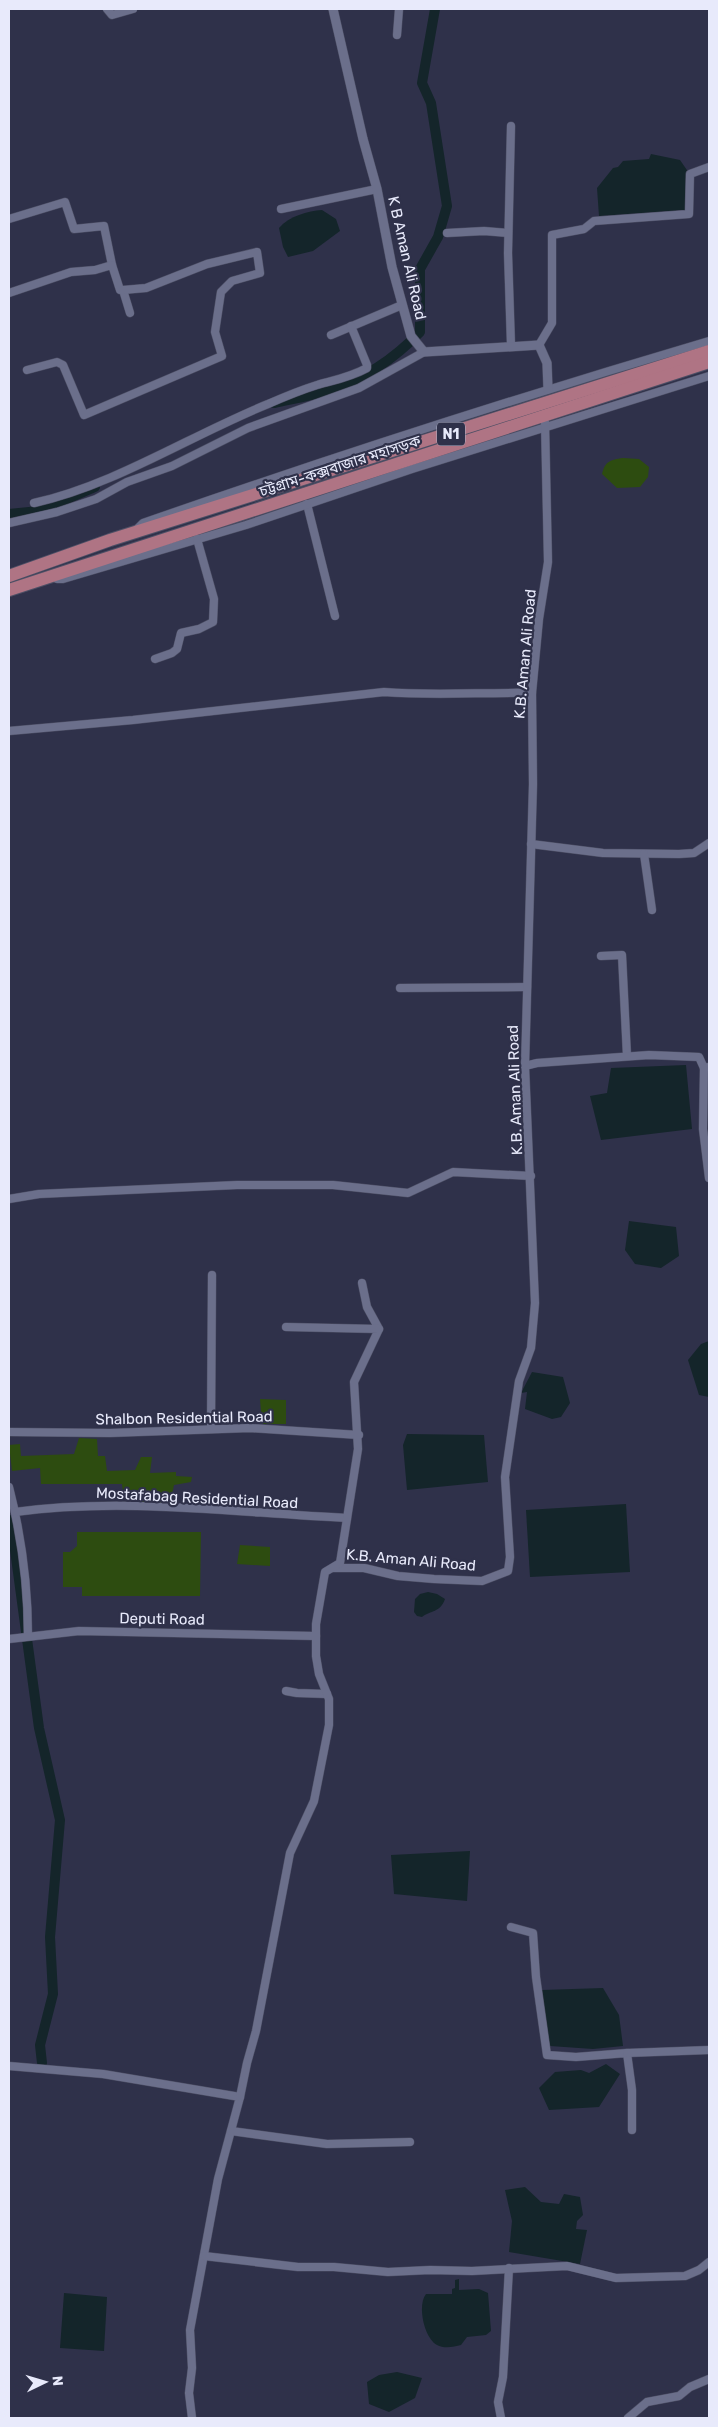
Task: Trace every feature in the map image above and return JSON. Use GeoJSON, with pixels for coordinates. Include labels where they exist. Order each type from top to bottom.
{"type":"FeatureCollection","features":[{"type":"Feature","properties":{"kind":"highway","name":"চট্টগ্রাম-কক্সবাজার মহাসড়ক"},"geometry":{"type":"LineString","coordinates":[[9,576],[132,534],[709,350]]}},
{"type":"Feature","properties":{"kind":"highway","name":"চট্টগ্রাম-কক্সবাজার মহাসড়ক"},"geometry":{"type":"LineString","coordinates":[[9,590],[709,362]]}},
{"type":"Feature","properties":{"kind":"highway"},"geometry":{"type":"LineString","coordinates":[[40,565],[50,576]]}},
{"type":"Feature","properties":{"kind":"street"},"geometry":{"type":"LineString","coordinates":[[107,9],[112,15],[133,9]]}},
{"type":"Feature","properties":{"kind":"street","name":"K B Aman Ali Road"},"geometry":{"type":"LineString","coordinates":[[332,9],[377,189],[392,268],[411,336],[421,349]]}},
{"type":"Feature","properties":{"kind":"street"},"geometry":{"type":"LineString","coordinates":[[397,35],[399,9]]}},
{"type":"Feature","properties":{"kind":"street"},"geometry":{"type":"LineString","coordinates":[[511,126],[508,233],[511,345]]}},
{"type":"Feature","properties":{"kind":"street"},"geometry":{"type":"LineString","coordinates":[[539,345],[552,322],[552,235],[584,229],[594,221],[689,214],[690,174],[709,167]]}},
{"type":"Feature","properties":{"kind":"street"},"geometry":{"type":"LineString","coordinates":[[281,209],[377,189]]}},
{"type":"Feature","properties":{"kind":"street"},"geometry":{"type":"LineString","coordinates":[[9,219],[65,202],[74,229],[104,226],[112,265],[120,290],[146,288],[207,264],[257,252],[260,273],[232,281],[221,292],[215,332],[222,356],[84,415],[63,365],[57,362],[27,370]]}},
{"type":"Feature","properties":{"kind":"street"},"geometry":{"type":"LineString","coordinates":[[447,233],[484,231],[508,233]]}},
{"type":"Feature","properties":{"kind":"street"},"geometry":{"type":"LineString","coordinates":[[9,293],[71,272],[95,270],[112,265]]}},
{"type":"Feature","properties":{"kind":"street"},"geometry":{"type":"LineString","coordinates":[[124,290],[130,313]]}},
{"type":"Feature","properties":{"kind":"street"},"geometry":{"type":"LineString","coordinates":[[330,335],[402,305]]}},
{"type":"Feature","properties":{"kind":"street"},"geometry":{"type":"LineString","coordinates":[[34,502],[59,497],[162,454],[267,404],[318,385],[352,376],[367,368],[351,326]]}},
{"type":"Feature","properties":{"kind":"street"},"geometry":{"type":"LineString","coordinates":[[132,534],[143,523],[709,341]]}},
{"type":"Feature","properties":{"kind":"street"},"geometry":{"type":"LineString","coordinates":[[9,523],[56,512],[96,499],[127,482],[172,466],[248,428],[358,388],[421,349],[539,345]]}},
{"type":"Feature","properties":{"kind":"street"},"geometry":{"type":"LineString","coordinates":[[539,345],[547,363],[548,393]]}},
{"type":"Feature","properties":{"kind":"street"},"geometry":{"type":"LineString","coordinates":[[50,576],[63,579],[197,539],[545,425],[709,376]]}},
{"type":"Feature","properties":{"kind":"street","name":"K.B. Aman Ali Road"},"geometry":{"type":"LineString","coordinates":[[333,1568],[364,1568],[416,1577],[482,1580],[508,1571],[510,1557],[505,1477],[519,1381],[531,1348],[535,1303],[531,1256],[531,1176],[525,1066],[531,844],[532,693],[539,619],[548,562],[545,425]]}},
{"type":"Feature","properties":{"kind":"street"},"geometry":{"type":"LineString","coordinates":[[306,504],[335,616]]}},
{"type":"Feature","properties":{"kind":"street"},"geometry":{"type":"LineString","coordinates":[[155,659],[172,653],[177,649],[181,633],[199,629],[213,622],[214,599],[197,539]]}},
{"type":"Feature","properties":{"kind":"street"},"geometry":{"type":"LineString","coordinates":[[9,731],[384,692],[426,695],[490,692],[532,693]]}},
{"type":"Feature","properties":{"kind":"street"},"geometry":{"type":"LineString","coordinates":[[531,844],[603,853],[644,854],[694,853],[709,843]]}},
{"type":"Feature","properties":{"kind":"street"},"geometry":{"type":"LineString","coordinates":[[644,854],[652,910]]}},
{"type":"Feature","properties":{"kind":"street"},"geometry":{"type":"LineString","coordinates":[[601,956],[622,954],[627,1056]]}},
{"type":"Feature","properties":{"kind":"street"},"geometry":{"type":"LineString","coordinates":[[400,988],[527,987]]}},
{"type":"Feature","properties":{"kind":"street"},"geometry":{"type":"LineString","coordinates":[[525,1066],[537,1063],[627,1056],[699,1058],[707,1067],[703,1130],[709,1178]]}},
{"type":"Feature","properties":{"kind":"street"},"geometry":{"type":"LineString","coordinates":[[9,1199],[39,1194],[237,1185],[333,1185],[408,1192],[453,1172],[531,1176]]}},
{"type":"Feature","properties":{"kind":"street"},"geometry":{"type":"LineString","coordinates":[[211,1429],[212,1275]]}},
{"type":"Feature","properties":{"kind":"street"},"geometry":{"type":"LineString","coordinates":[[362,1283],[366,1302],[379,1330]]}},
{"type":"Feature","properties":{"kind":"street"},"geometry":{"type":"LineString","coordinates":[[286,1327],[379,1330]]}},
{"type":"Feature","properties":{"kind":"street"},"geometry":{"type":"LineString","coordinates":[[192,2418],[189,2393],[192,2368],[190,2330],[218,2179],[256,2031],[290,1853],[314,1802],[330,1725],[327,1694],[319,1674],[316,1636],[321,1587],[325,1572],[340,1563],[359,1435],[354,1382],[379,1330]]}},
{"type":"Feature","properties":{"kind":"street","name":"Shalbon Residential Road"},"geometry":{"type":"LineString","coordinates":[[9,1432],[110,1433],[250,1428],[359,1435]]}},
{"type":"Feature","properties":{"kind":"street"},"geometry":{"type":"LineString","coordinates":[[9,1487],[16,1512],[28,1590],[28,1636]]}},
{"type":"Feature","properties":{"kind":"street","name":"Mostafabag Residential Road"},"geometry":{"type":"LineString","coordinates":[[16,1512],[69,1506],[159,1507],[347,1518]]}},
{"type":"Feature","properties":{"kind":"street","name":"Deputi Road"},"geometry":{"type":"LineString","coordinates":[[9,1639],[79,1631],[316,1636]]}},
{"type":"Feature","properties":{"kind":"street"},"geometry":{"type":"LineString","coordinates":[[286,1690],[297,1694],[327,1694]]}},
{"type":"Feature","properties":{"kind":"street"},"geometry":{"type":"LineString","coordinates":[[511,1927],[533,1933],[536,1977],[547,2055],[576,2057],[627,2052],[709,2050]]}},
{"type":"Feature","properties":{"kind":"street"},"geometry":{"type":"LineString","coordinates":[[627,2052],[632,2090],[632,2130]]}},
{"type":"Feature","properties":{"kind":"street"},"geometry":{"type":"LineString","coordinates":[[9,2066],[103,2074],[240,2096]]}},
{"type":"Feature","properties":{"kind":"street"},"geometry":{"type":"LineString","coordinates":[[231,2131],[327,2144],[410,2142]]}},
{"type":"Feature","properties":{"kind":"street"},"geometry":{"type":"LineString","coordinates":[[204,2256],[298,2267],[388,2272],[430,2270],[472,2272],[509,2268],[567,2266],[616,2278],[685,2276],[700,2270],[709,2262]]}},
{"type":"Feature","properties":{"kind":"street"},"geometry":{"type":"LineString","coordinates":[[501,2418],[498,2402],[503,2377],[509,2268]]}},
{"type":"Feature","properties":{"kind":"street"},"geometry":{"type":"LineString","coordinates":[[628,2418],[632,2412],[647,2402],[679,2396],[690,2387],[709,2379]]}},
{"type":"Feature","properties":{"kind":"green space"},"geometry":{"type":"Polygon","coordinates":[[[623,458],[639,459],[649,467],[648,477],[640,487],[617,488],[602,474],[609,462],[623,458]]]}},
{"type":"Feature","properties":{"kind":"green space"},"geometry":{"type":"Polygon","coordinates":[[[260,1399],[286,1400],[286,1424],[262,1424],[260,1399]]]}},
{"type":"Feature","properties":{"kind":"green space"},"geometry":{"type":"Polygon","coordinates":[[[79,1438],[97,1439],[98,1456],[105,1456],[107,1471],[135,1470],[141,1457],[152,1457],[150,1473],[176,1472],[176,1476],[192,1477],[191,1482],[174,1485],[170,1504],[140,1504],[137,1492],[123,1493],[122,1484],[41,1484],[40,1468],[12,1471],[9,1445],[20,1444],[21,1456],[74,1454],[79,1438]]]}},
{"type":"Feature","properties":{"kind":"green space"},"geometry":{"type":"Polygon","coordinates":[[[77,1532],[201,1532],[200,1596],[82,1596],[82,1587],[63,1587],[63,1552],[70,1552],[77,1546],[77,1532]]]}},
{"type":"Feature","properties":{"kind":"green space"},"geometry":{"type":"Polygon","coordinates":[[[240,1545],[270,1547],[270,1566],[237,1564],[240,1545]]]}},
{"type":"Feature","properties":{"kind":"shaded area"},"geometry":{"type":"Polygon","coordinates":[[[651,154],[680,160],[689,173],[687,210],[599,216],[597,188],[613,168],[618,167],[623,161],[649,159],[651,154]]]}},
{"type":"Feature","properties":{"kind":"shaded area"},"geometry":{"type":"Polygon","coordinates":[[[322,210],[336,219],[340,231],[313,251],[288,257],[283,247],[279,228],[288,220],[299,215],[322,210]]]}},
{"type":"Feature","properties":{"kind":"shaded area"},"geometry":{"type":"Polygon","coordinates":[[[686,1065],[692,1129],[601,1140],[590,1096],[607,1093],[611,1068],[686,1065]]]}},
{"type":"Feature","properties":{"kind":"shaded area"},"geometry":{"type":"Polygon","coordinates":[[[629,1221],[676,1227],[679,1256],[661,1268],[635,1264],[625,1250],[629,1221]]]}},
{"type":"Feature","properties":{"kind":"shaded area"},"geometry":{"type":"Polygon","coordinates":[[[709,1341],[709,1397],[699,1395],[688,1360],[701,1344],[709,1341]]]}},
{"type":"Feature","properties":{"kind":"shaded area"},"geometry":{"type":"Polygon","coordinates":[[[532,1372],[563,1377],[570,1403],[561,1417],[552,1419],[525,1409],[527,1392],[521,1393],[532,1372]]]}},
{"type":"Feature","properties":{"kind":"shaded area"},"geometry":{"type":"Polygon","coordinates":[[[407,1434],[484,1435],[488,1482],[407,1490],[403,1445],[407,1434]]]}},
{"type":"Feature","properties":{"kind":"shaded area"},"geometry":{"type":"Polygon","coordinates":[[[626,1504],[630,1572],[530,1577],[526,1510],[626,1504]]]}},
{"type":"Feature","properties":{"kind":"shaded area"},"geometry":{"type":"Polygon","coordinates":[[[428,1592],[437,1594],[445,1599],[443,1604],[438,1609],[422,1617],[417,1616],[414,1612],[415,1599],[420,1594],[428,1592]]]}},
{"type":"Feature","properties":{"kind":"shaded area"},"geometry":{"type":"Polygon","coordinates":[[[470,1851],[467,1901],[394,1894],[391,1855],[470,1851]]]}},
{"type":"Feature","properties":{"kind":"shaded area"},"geometry":{"type":"Polygon","coordinates":[[[603,1988],[619,2015],[623,2046],[593,2049],[550,2046],[545,2027],[542,1990],[603,1988]]]}},
{"type":"Feature","properties":{"kind":"shaded area"},"geometry":{"type":"Polygon","coordinates":[[[606,2064],[620,2074],[599,2107],[549,2110],[539,2088],[555,2072],[581,2070],[589,2073],[606,2064]]]}},
{"type":"Feature","properties":{"kind":"shaded area"},"geometry":{"type":"Polygon","coordinates":[[[525,2187],[541,2202],[559,2204],[564,2194],[580,2197],[583,2215],[577,2221],[576,2229],[587,2230],[580,2264],[509,2252],[512,2221],[505,2190],[525,2187]]]}},
{"type":"Feature","properties":{"kind":"shaded area"},"geometry":{"type":"Polygon","coordinates":[[[459,2279],[459,2290],[479,2289],[488,2293],[491,2331],[486,2335],[467,2337],[461,2345],[443,2347],[432,2341],[425,2329],[422,2313],[423,2299],[426,2294],[452,2294],[452,2289],[455,2288],[455,2280],[459,2279]]]}},
{"type":"Feature","properties":{"kind":"shaded area"},"geometry":{"type":"Polygon","coordinates":[[[64,2293],[107,2297],[104,2351],[60,2348],[64,2293]]]}},
{"type":"Feature","properties":{"kind":"shaded area"},"geometry":{"type":"Polygon","coordinates":[[[397,2372],[422,2378],[415,2398],[389,2412],[369,2404],[367,2382],[379,2375],[397,2372]]]}},
{"type":"Feature","properties":{"kind":"waterway"},"geometry":{"type":"LineString","coordinates":[[274,403],[309,396],[355,380],[390,359],[420,332],[420,269],[438,237],[447,206],[431,103],[422,83],[435,9]]}},
{"type":"Feature","properties":{"kind":"waterway"},"geometry":{"type":"LineString","coordinates":[[9,514],[39,511],[95,487]]}},
{"type":"Feature","properties":{"kind":"waterway"},"geometry":{"type":"LineString","coordinates":[[9,1520],[15,1550],[39,1728],[60,1820],[50,1937],[53,1994],[40,2045],[42,2063]]}}]}
